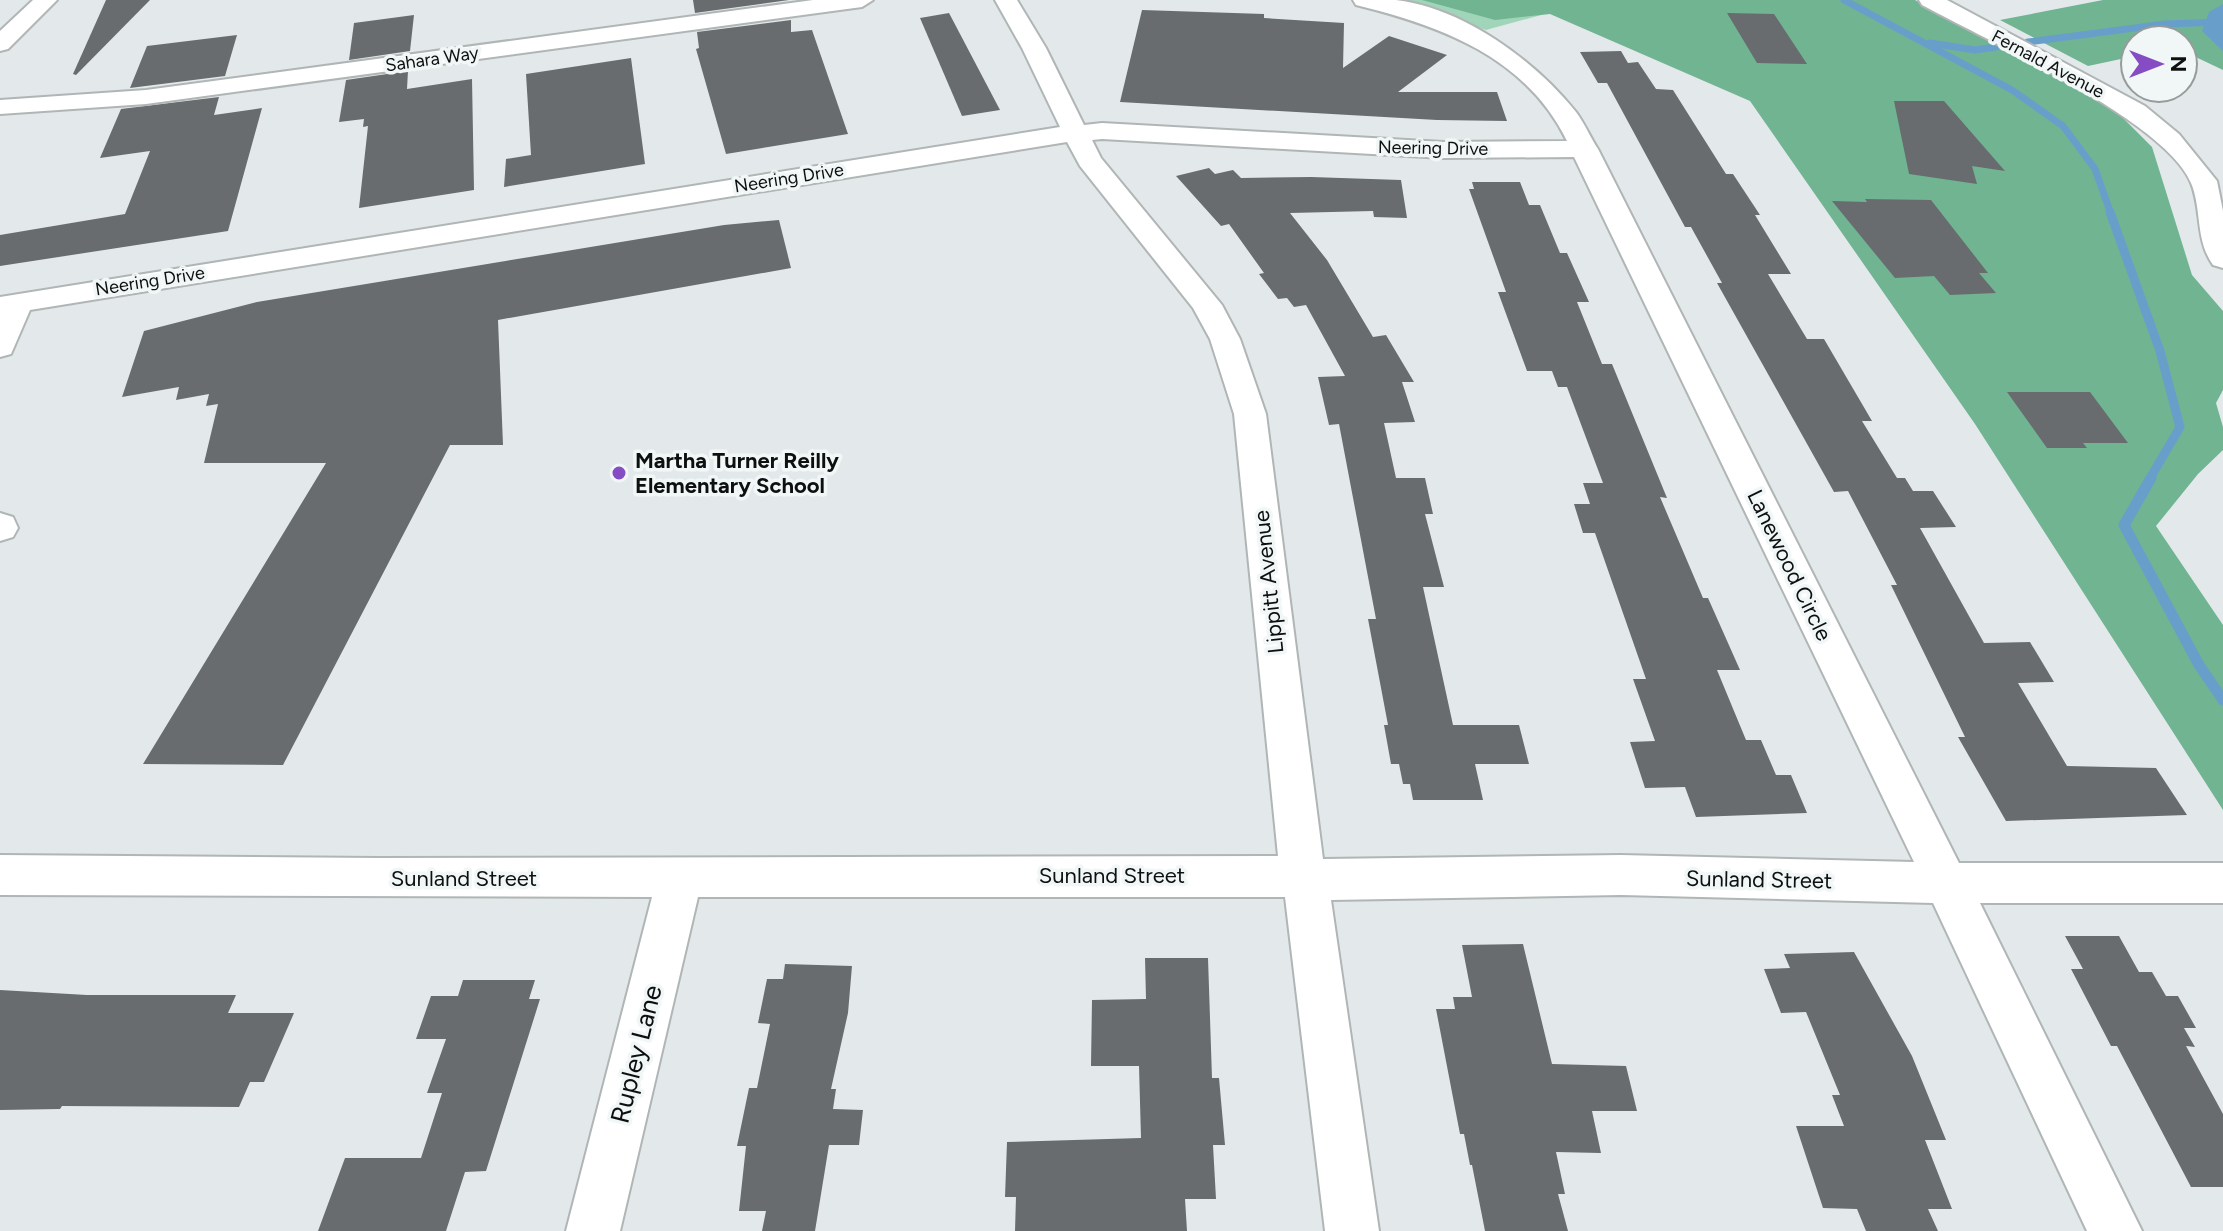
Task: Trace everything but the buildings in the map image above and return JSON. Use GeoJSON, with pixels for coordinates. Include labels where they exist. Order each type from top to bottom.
{"type":"FeatureCollection","features":[{"type":"Feature","properties":{"kind":"street"},"geometry":{"type":"LineString","coordinates":[[0,44],[46,0]]}},
{"type":"Feature","properties":{"kind":"street","name":"Sahara Way"},"geometry":{"type":"LineString","coordinates":[[0,107],[146,97],[862,0]]}},
{"type":"Feature","properties":{"kind":"street","name":"Lippitt Avenue"},"geometry":{"type":"LineString","coordinates":[[1006,0],[1041,62],[1089,160],[1207,305],[1225,339],[1242,383],[1250,414],[1295,830],[1305,878],[1352,1231]]}},
{"type":"Feature","properties":{"kind":"street","name":"Lanewood Circle"},"geometry":{"type":"LineString","coordinates":[[1364,0],[1429,18],[1473,36],[1504,54],[1548,90],[1585,149],[2115,1231]]}},
{"type":"Feature","properties":{"kind":"street","name":"Fernald Avenue"},"geometry":{"type":"LineString","coordinates":[[1930,0],[2136,111],[2170,139],[2213,182],[2213,232],[2223,259]]}},
{"type":"Feature","properties":{"kind":"street","name":"Neering Drive"},"geometry":{"type":"LineString","coordinates":[[9,304],[1075,133],[1102,131],[1443,150],[1585,149]]}},
{"type":"Feature","properties":{"kind":"street"},"geometry":{"type":"LineString","coordinates":[[0,347],[9,304]]}},
{"type":"Feature","properties":{"kind":"street","name":"Sunland Street"},"geometry":{"type":"LineString","coordinates":[[0,875],[1256,875],[1351,881],[1621,875],[1947,883],[2223,883]]}},
{"type":"Feature","properties":{"kind":"street","name":"Rupley Lane"},"geometry":{"type":"LineString","coordinates":[[593,1231],[680,877]]}},
{"type":"Feature","properties":{"kind":"green space"},"geometry":{"type":"Polygon","coordinates":[[[1396,0],[1596,0],[1486,30],[1396,0]]]}},
{"type":"Feature","properties":{"kind":"green space"},"geometry":{"type":"Polygon","coordinates":[[[1422,0],[1915,0],[2113,108],[2152,147],[2192,275],[2223,311],[2223,390],[2216,403],[2223,427],[2223,450],[2198,474],[2156,526],[2223,625],[2223,810],[1975,424],[1750,101],[1550,14],[1495,20],[1422,0]]]}},
{"type":"Feature","properties":{"kind":"green space"},"geometry":{"type":"Polygon","coordinates":[[[2103,0],[2223,0],[2223,70],[2199,59],[2199,24],[2119,24],[2119,59],[2088,66],[2000,20],[2103,0]]]}},
{"type":"Feature","properties":{"kind":"water"},"geometry":{"type":"Polygon","coordinates":[[[2223,4],[2223,51],[2202,31],[2209,12],[2223,4]]]}},
{"type":"Feature","properties":{"kind":"waterway"},"geometry":{"type":"LineString","coordinates":[[1844,0],[2012,90],[2063,126],[2095,169],[2111,214]]}},
{"type":"Feature","properties":{"kind":"waterway"},"geometry":{"type":"LineString","coordinates":[[2028,42],[2165,24],[2223,22]]}},
{"type":"Feature","properties":{"kind":"waterway"},"geometry":{"type":"LineString","coordinates":[[1930,43],[1975,50],[1996,47]]}},
{"type":"Feature","properties":{"kind":"waterway"},"geometry":{"type":"LineString","coordinates":[[2110,212],[2160,351],[2180,427],[2149,480]]}},
{"type":"Feature","properties":{"kind":"waterway"},"geometry":{"type":"LineString","coordinates":[[2151,478],[2124,525],[2199,665],[2223,700]]}},
{"type":"Feature","properties":{"kind":"place","name":"Martha Turner Reilly Elementary School"},"geometry":{"type":"Point","coordinates":[619,473]}}]}
